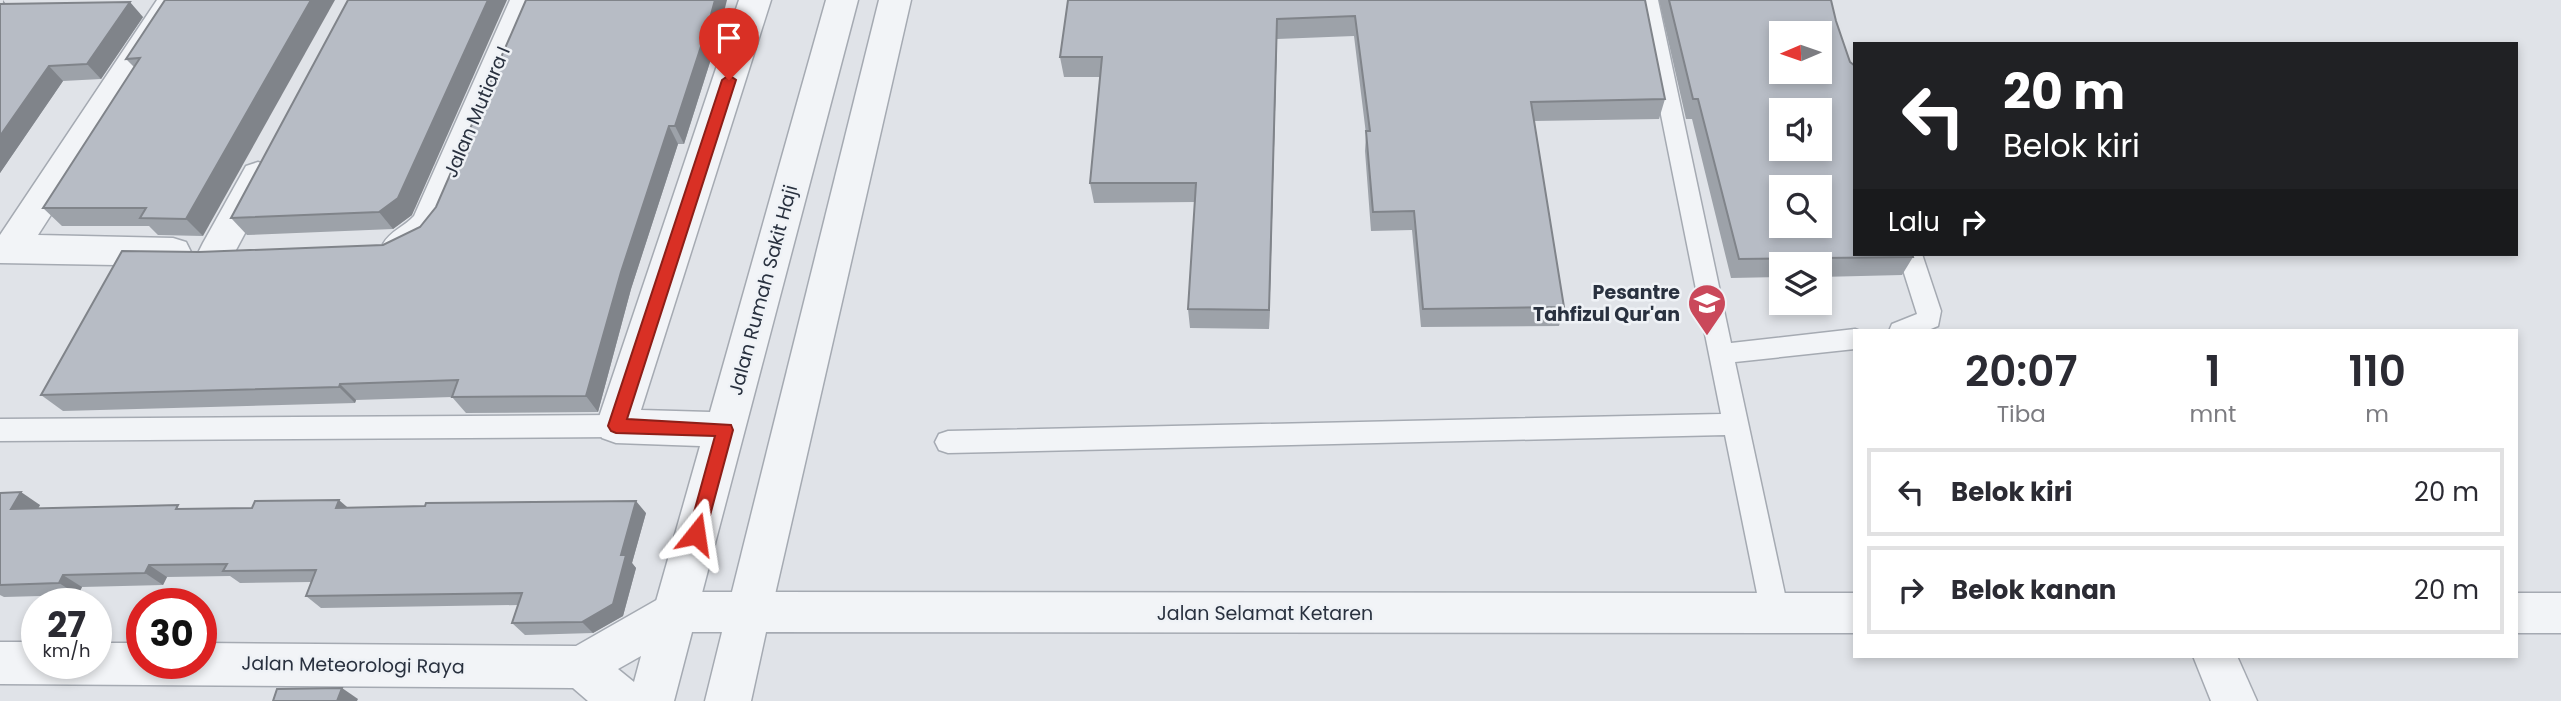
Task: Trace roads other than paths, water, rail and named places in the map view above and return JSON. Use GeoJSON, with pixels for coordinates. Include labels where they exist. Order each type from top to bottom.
{"type":"FeatureCollection","features":[{"type":"Feature","properties":{"kind":"street"},"geometry":{"type":"LineString","coordinates":[[5,249],[173,0]]}},
{"type":"Feature","properties":{"kind":"street","name":"Jalan Mutiara I"},"geometry":{"type":"LineString","coordinates":[[369,247],[407,242],[424,231],[429,224],[526,0]]}},
{"type":"Feature","properties":{"kind":"street"},"geometry":{"type":"LineString","coordinates":[[725,430],[616,426],[755,0]]}},
{"type":"Feature","properties":{"kind":"street","name":"Jalan Rumah Sakit Haji"},"geometry":{"type":"LineString","coordinates":[[650,701],[842,0]]}},
{"type":"Feature","properties":{"kind":"street"},"geometry":{"type":"LineString","coordinates":[[728,701],[895,0]]}},
{"type":"Feature","properties":{"kind":"street"},"geometry":{"type":"LineString","coordinates":[[216,253],[275,145]]}},
{"type":"Feature","properties":{"kind":"street"},"geometry":{"type":"LineString","coordinates":[[5,249],[216,253],[257,251]]}},
{"type":"Feature","properties":{"kind":"street"},"geometry":{"type":"LineString","coordinates":[[622,701],[581,667],[675,612]]}},
{"type":"Feature","properties":{"kind":"street","name":"Jalan Selamat Ketaren"},"geometry":{"type":"LineString","coordinates":[[675,612],[1853,613]]}},
{"type":"Feature","properties":{"kind":"street"},"geometry":{"type":"LineString","coordinates":[[2518,613],[2561,613]]}},
{"type":"Feature","properties":{"kind":"street"},"geometry":{"type":"LineString","coordinates":[[2216,658],[2234,701]]}},
{"type":"Feature","properties":{"kind":"street","name":"Jalan Meteorologi Raya"},"geometry":{"type":"LineString","coordinates":[[0,663],[581,667]]}},
{"type":"Feature","properties":{"kind":"lane"},"geometry":{"type":"LineString","coordinates":[[1648,0],[1774,613]]}},
{"type":"Feature","properties":{"kind":"lane"},"geometry":{"type":"LineString","coordinates":[[1906,329],[1929,319],[1929,311],[1911,256]]}},
{"type":"Feature","properties":{"kind":"lane"},"geometry":{"type":"LineString","coordinates":[[1720,354],[1853,339]]}},
{"type":"Feature","properties":{"kind":"lane"},"geometry":{"type":"LineString","coordinates":[[948,442],[1735,424]]}},
{"type":"Feature","properties":{"kind":"lane"},"geometry":{"type":"LineString","coordinates":[[0,430],[616,426]]}},
{"type":"Feature","properties":{"kind":"place","name":"Pesantre Tahfizul Qur'an"},"geometry":{"type":"Point","coordinates":[1707,337]}}]}
